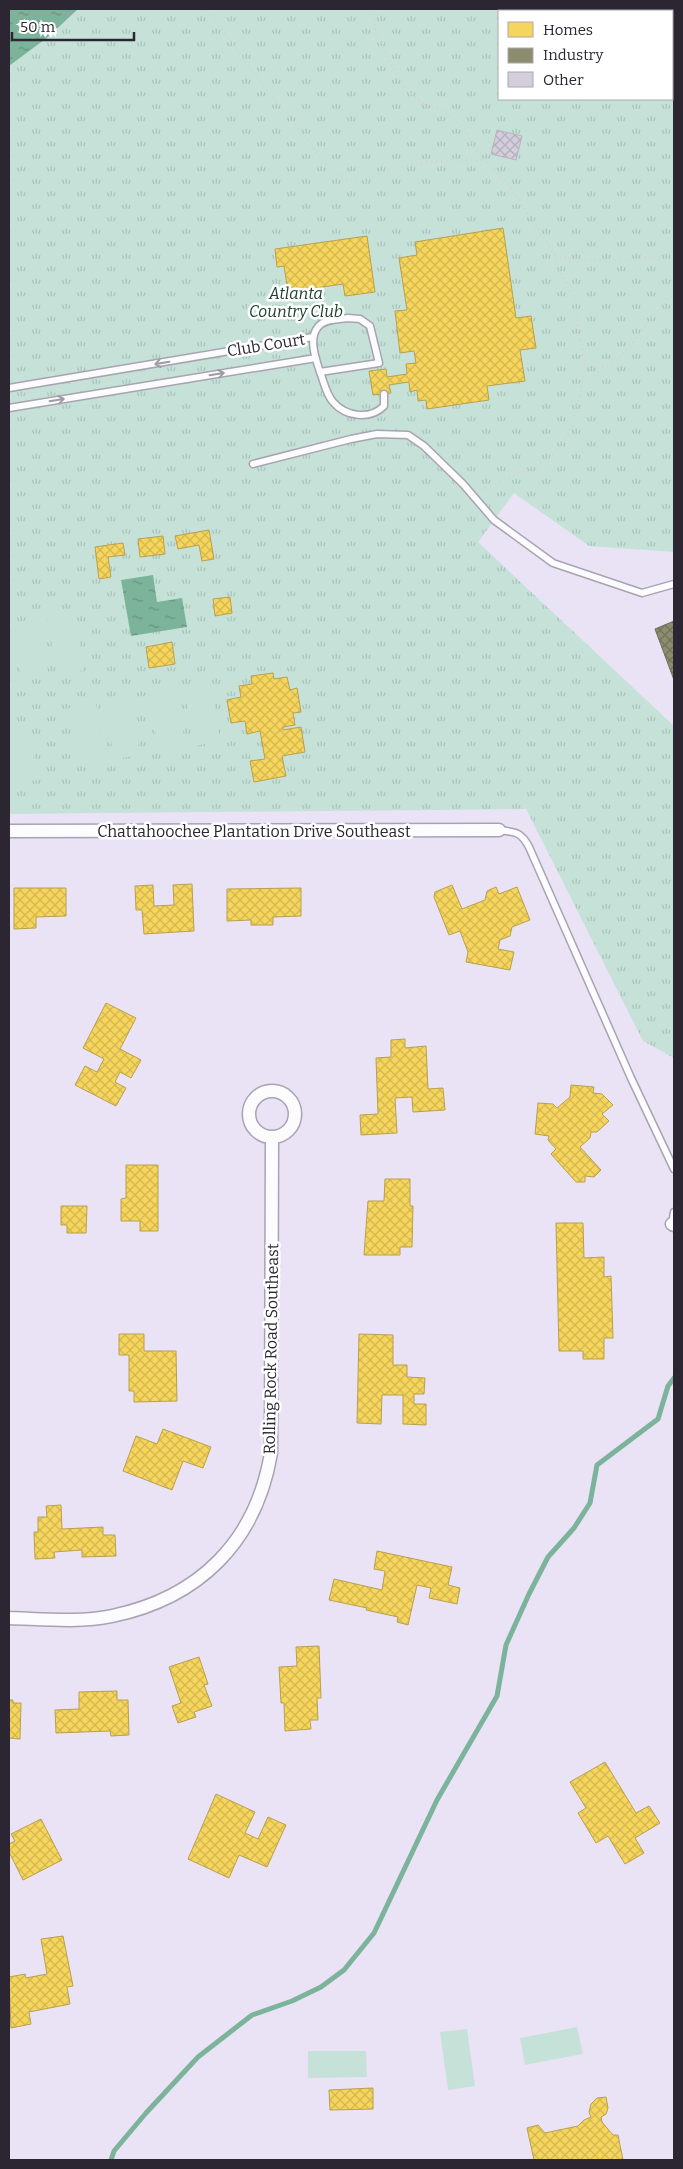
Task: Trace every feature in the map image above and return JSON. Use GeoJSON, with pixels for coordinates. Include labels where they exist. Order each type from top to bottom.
{"type":"FeatureCollection","features":[{"type":"Feature","properties":{"kind":"street","name":"Chattahoochee Plantation Drive Southeast"},"geometry":{"type":"LineString","coordinates":[[9,831],[499,830]]}},
{"type":"Feature","properties":{"kind":"street","name":"Rolling Rock Road Southeast"},"geometry":{"type":"LineString","coordinates":[[9,1618],[74,1619],[111,1616],[169,1597],[200,1578],[215,1565],[228,1552],[251,1516],[265,1483],[271,1453],[272,1138]]}},
{"type":"Feature","properties":{"kind":"lane"},"geometry":{"type":"LineString","coordinates":[[313,337],[318,327],[325,322],[348,318],[360,319],[370,326],[380,366],[320,372]]}},
{"type":"Feature","properties":{"kind":"lane","name":"Club Court"},"geometry":{"type":"LineString","coordinates":[[9,388],[313,337],[316,358],[9,408]]}},
{"type":"Feature","properties":{"kind":"lane"},"geometry":{"type":"LineString","coordinates":[[316,358],[333,402],[350,414],[366,415],[378,412],[384,406],[384,394]]}},
{"type":"Feature","properties":{"kind":"lane"},"geometry":{"type":"LineString","coordinates":[[253,464],[351,439],[378,434],[408,435],[424,446],[494,520],[553,563],[642,593],[674,584]]}},
{"type":"Feature","properties":{"kind":"lane"},"geometry":{"type":"LineString","coordinates":[[499,830],[514,832],[523,836],[529,847],[631,1078],[674,1169]]}},
{"type":"Feature","properties":{"kind":"path"},"geometry":{"type":"LineString","coordinates":[[206,9],[252,72],[326,164],[338,175],[357,182],[367,182],[371,176],[382,172],[431,162],[486,160]]}},
{"type":"Feature","properties":{"kind":"path"},"geometry":{"type":"LineString","coordinates":[[376,9],[375,33],[405,89],[422,102],[447,113],[465,130],[477,152],[508,184],[555,255],[558,268],[574,299],[585,368],[579,401],[568,435],[552,456],[472,495]]}},
{"type":"Feature","properties":{"kind":"path"},"geometry":{"type":"LineString","coordinates":[[555,255],[592,260],[631,260],[661,256],[674,252]]}},
{"type":"Feature","properties":{"kind":"path"},"geometry":{"type":"LineString","coordinates":[[585,368],[602,368],[624,354],[641,330],[674,293]]}},
{"type":"Feature","properties":{"kind":"green space","name":"Atlanta Country Club"},"geometry":{"type":"Polygon","coordinates":[[[9,9],[674,9],[674,552],[589,546],[514,493],[478,542],[674,726],[674,1058],[643,1041],[526,809],[9,814],[9,9]]]}},
{"type":"Feature","properties":{"kind":"green space"},"geometry":{"type":"Polygon","coordinates":[[[74,612],[84,670],[57,675],[47,617],[74,612]]]}},
{"type":"Feature","properties":{"kind":"green space"},"geometry":{"type":"Polygon","coordinates":[[[39,619],[49,677],[22,681],[13,623],[39,619]]]}},
{"type":"Feature","properties":{"kind":"green space"},"geometry":{"type":"Polygon","coordinates":[[[211,684],[220,741],[194,746],[184,688],[211,684]]]}},
{"type":"Feature","properties":{"kind":"green space"},"geometry":{"type":"Polygon","coordinates":[[[176,690],[186,748],[159,752],[149,694],[176,690]]]}},
{"type":"Feature","properties":{"kind":"green space"},"geometry":{"type":"Polygon","coordinates":[[[131,697],[140,755],[114,759],[104,701],[131,697]]]}},
{"type":"Feature","properties":{"kind":"green space"},"geometry":{"type":"Polygon","coordinates":[[[96,703],[105,761],[79,766],[69,708],[96,703]]]}},
{"type":"Feature","properties":{"kind":"green space"},"geometry":{"type":"Polygon","coordinates":[[[28,722],[37,780],[11,784],[9,772],[9,725],[28,722]]]}},
{"type":"Feature","properties":{"kind":"green space"},"geometry":{"type":"Polygon","coordinates":[[[577,2027],[583,2054],[525,2065],[520,2038],[577,2027]]]}},
{"type":"Feature","properties":{"kind":"green space"},"geometry":{"type":"Polygon","coordinates":[[[467,2029],[475,2086],[448,2090],[440,2032],[467,2029]]]}},
{"type":"Feature","properties":{"kind":"green space"},"geometry":{"type":"Polygon","coordinates":[[[308,2051],[366,2051],[367,2077],[308,2078],[308,2051]]]}},
{"type":"Feature","properties":{"kind":"water"},"geometry":{"type":"Polygon","coordinates":[[[9,9],[78,9],[48,37],[9,66],[9,9]]]}},
{"type":"Feature","properties":{"kind":"water"},"geometry":{"type":"Polygon","coordinates":[[[153,575],[157,602],[182,598],[187,627],[131,636],[121,580],[153,575]]]}},
{"type":"Feature","properties":{"kind":"building: Homes"},"geometry":{"type":"Polygon","coordinates":[[[503,228],[516,318],[531,316],[536,348],[520,350],[525,381],[487,386],[489,400],[427,409],[426,400],[418,401],[417,390],[410,392],[409,382],[389,385],[391,393],[373,395],[369,371],[386,369],[387,377],[407,374],[406,364],[416,363],[414,351],[400,353],[395,311],[407,310],[399,258],[417,255],[415,242],[503,228]]]}},
{"type":"Feature","properties":{"kind":"building: Homes"},"geometry":{"type":"Polygon","coordinates":[[[367,236],[375,292],[345,296],[343,284],[288,292],[284,266],[277,267],[275,249],[367,236]]]}},
{"type":"Feature","properties":{"kind":"building: Homes"},"geometry":{"type":"Polygon","coordinates":[[[209,530],[214,559],[202,561],[199,545],[178,549],[175,536],[209,530]]]}},
{"type":"Feature","properties":{"kind":"building: Homes"},"geometry":{"type":"Polygon","coordinates":[[[163,536],[165,554],[140,557],[138,539],[163,536]]]}},
{"type":"Feature","properties":{"kind":"building: Homes"},"geometry":{"type":"Polygon","coordinates":[[[123,543],[125,555],[108,557],[111,577],[99,579],[95,547],[123,543]]]}},
{"type":"Feature","properties":{"kind":"building: Homes"},"geometry":{"type":"Polygon","coordinates":[[[230,597],[232,613],[215,616],[213,599],[230,597]]]}},
{"type":"Feature","properties":{"kind":"building: Homes"},"geometry":{"type":"Polygon","coordinates":[[[172,642],[175,664],[149,668],[146,647],[172,642]]]}},
{"type":"Feature","properties":{"kind":"building: Homes"},"geometry":{"type":"Polygon","coordinates":[[[273,673],[274,679],[287,677],[290,690],[297,688],[301,712],[293,713],[295,725],[283,727],[283,730],[301,727],[305,752],[282,756],[286,776],[254,782],[250,761],[265,759],[260,731],[247,734],[245,721],[231,723],[227,700],[241,697],[239,686],[252,684],[251,676],[273,673]]]}},
{"type":"Feature","properties":{"kind":"building: Homes"},"geometry":{"type":"Polygon","coordinates":[[[192,884],[194,931],[144,934],[142,910],[136,910],[135,886],[153,885],[154,906],[174,905],[173,885],[192,884]]]}},
{"type":"Feature","properties":{"kind":"building: Homes"},"geometry":{"type":"Polygon","coordinates":[[[452,885],[462,909],[485,900],[487,891],[496,887],[499,894],[517,887],[530,920],[512,927],[510,936],[500,940],[498,949],[514,952],[510,970],[466,962],[468,952],[460,931],[449,935],[434,897],[435,892],[452,885]]]}},
{"type":"Feature","properties":{"kind":"building: Homes"},"geometry":{"type":"Polygon","coordinates":[[[14,888],[66,888],[66,916],[36,917],[36,928],[14,929],[14,888]]]}},
{"type":"Feature","properties":{"kind":"building: Homes"},"geometry":{"type":"Polygon","coordinates":[[[301,888],[301,916],[273,917],[273,925],[251,925],[251,920],[227,921],[227,889],[301,888]]]}},
{"type":"Feature","properties":{"kind":"building: Homes"},"geometry":{"type":"Polygon","coordinates":[[[106,1003],[136,1018],[120,1049],[141,1060],[131,1078],[120,1072],[115,1082],[126,1088],[116,1106],[75,1085],[85,1066],[97,1072],[104,1059],[83,1048],[106,1003]]]}},
{"type":"Feature","properties":{"kind":"building: Homes"},"geometry":{"type":"Polygon","coordinates":[[[405,1039],[405,1048],[426,1046],[428,1089],[443,1088],[445,1110],[413,1112],[412,1097],[395,1098],[397,1133],[361,1135],[360,1115],[378,1114],[376,1058],[391,1057],[391,1040],[405,1039]]]}},
{"type":"Feature","properties":{"kind":"building: Homes"},"geometry":{"type":"Polygon","coordinates":[[[571,1085],[594,1087],[593,1093],[602,1094],[613,1105],[602,1114],[609,1121],[597,1132],[591,1132],[590,1138],[580,1147],[601,1170],[594,1177],[585,1176],[585,1182],[576,1182],[551,1154],[556,1149],[548,1140],[549,1136],[535,1134],[538,1103],[553,1104],[557,1108],[570,1097],[571,1085]]]}},
{"type":"Feature","properties":{"kind":"building: Homes"},"geometry":{"type":"Polygon","coordinates":[[[126,1165],[158,1165],[158,1231],[140,1231],[140,1221],[121,1221],[121,1199],[126,1198],[126,1165]]]}},
{"type":"Feature","properties":{"kind":"building: Homes"},"geometry":{"type":"Polygon","coordinates":[[[385,1179],[410,1179],[410,1206],[413,1206],[412,1247],[400,1247],[400,1255],[364,1255],[368,1201],[384,1201],[385,1179]]]}},
{"type":"Feature","properties":{"kind":"building: Homes"},"geometry":{"type":"Polygon","coordinates":[[[61,1206],[87,1206],[86,1233],[67,1233],[67,1225],[61,1225],[61,1206]]]}},
{"type":"Feature","properties":{"kind":"building: Homes"},"geometry":{"type":"Polygon","coordinates":[[[556,1223],[583,1223],[584,1258],[604,1257],[604,1277],[611,1276],[613,1338],[604,1338],[604,1359],[583,1359],[583,1351],[559,1351],[556,1223]]]}},
{"type":"Feature","properties":{"kind":"building: Homes"},"geometry":{"type":"Polygon","coordinates":[[[119,1334],[144,1334],[144,1351],[176,1351],[177,1401],[134,1402],[134,1391],[129,1391],[129,1355],[119,1355],[119,1334]]]}},
{"type":"Feature","properties":{"kind":"building: Homes"},"geometry":{"type":"Polygon","coordinates":[[[359,1334],[393,1335],[393,1365],[407,1365],[407,1377],[425,1378],[424,1394],[414,1394],[414,1404],[426,1404],[426,1425],[403,1424],[403,1395],[382,1395],[381,1424],[357,1423],[359,1334]]]}},
{"type":"Feature","properties":{"kind":"building: Homes"},"geometry":{"type":"Polygon","coordinates":[[[163,1429],[211,1447],[203,1468],[183,1461],[172,1490],[123,1471],[136,1436],[157,1444],[163,1429]]]}},
{"type":"Feature","properties":{"kind":"building: Homes"},"geometry":{"type":"Polygon","coordinates":[[[61,1505],[62,1529],[103,1527],[103,1535],[115,1535],[116,1556],[82,1557],[82,1550],[54,1552],[55,1558],[35,1559],[34,1532],[38,1532],[38,1517],[47,1517],[46,1506],[61,1505]]]}},
{"type":"Feature","properties":{"kind":"building: Homes"},"geometry":{"type":"Polygon","coordinates":[[[377,1551],[452,1567],[448,1585],[460,1588],[457,1604],[429,1598],[431,1588],[417,1585],[408,1625],[397,1622],[398,1617],[329,1600],[334,1579],[382,1590],[385,1571],[374,1569],[377,1551]]]}},
{"type":"Feature","properties":{"kind":"building: Homes"},"geometry":{"type":"Polygon","coordinates":[[[319,1646],[321,1698],[317,1698],[318,1720],[310,1720],[311,1729],[285,1731],[284,1703],[281,1703],[279,1667],[297,1666],[296,1647],[319,1646]]]}},
{"type":"Feature","properties":{"kind":"building: Homes"},"geometry":{"type":"Polygon","coordinates":[[[199,1657],[208,1684],[204,1685],[212,1706],[194,1712],[196,1717],[178,1723],[172,1706],[181,1703],[169,1667],[199,1657]]]}},
{"type":"Feature","properties":{"kind":"building: Homes"},"geometry":{"type":"Polygon","coordinates":[[[117,1691],[117,1700],[128,1700],[129,1735],[111,1736],[110,1731],[56,1733],[55,1710],[79,1709],[79,1692],[117,1691]]]}},
{"type":"Feature","properties":{"kind":"building: Homes"},"geometry":{"type":"Polygon","coordinates":[[[9,1700],[13,1700],[13,1703],[21,1703],[20,1739],[9,1738],[9,1700]]]}},
{"type":"Feature","properties":{"kind":"building: Homes"},"geometry":{"type":"Polygon","coordinates":[[[605,1762],[636,1813],[649,1806],[660,1823],[635,1838],[644,1853],[625,1864],[608,1836],[596,1843],[578,1813],[586,1808],[570,1782],[605,1762]]]}},
{"type":"Feature","properties":{"kind":"building: Homes"},"geometry":{"type":"Polygon","coordinates":[[[216,1794],[255,1812],[245,1833],[258,1839],[268,1817],[286,1825],[267,1867],[239,1855],[229,1878],[188,1859],[216,1794]]]}},
{"type":"Feature","properties":{"kind":"building: Homes"},"geometry":{"type":"Polygon","coordinates":[[[41,1819],[62,1860],[23,1880],[9,1852],[9,1844],[15,1841],[11,1834],[41,1819]]]}},
{"type":"Feature","properties":{"kind":"building: Homes"},"geometry":{"type":"Polygon","coordinates":[[[63,1936],[73,1986],[67,1987],[70,2004],[29,2012],[31,2024],[11,2028],[9,1977],[25,1974],[26,1978],[47,1974],[41,1939],[63,1936]]]}},
{"type":"Feature","properties":{"kind":"building: Homes"},"geometry":{"type":"Polygon","coordinates":[[[373,2088],[373,2109],[330,2110],[329,2090],[373,2088]]]}},
{"type":"Feature","properties":{"kind":"building: Homes"},"geometry":{"type":"Polygon","coordinates":[[[606,2097],[608,2108],[606,2114],[601,2117],[602,2122],[613,2135],[618,2135],[623,2160],[534,2160],[527,2128],[538,2125],[545,2133],[578,2126],[584,2120],[591,2117],[589,2112],[591,2104],[597,2098],[606,2097]]]}},
{"type":"Feature","properties":{"kind":"building: Industry"},"geometry":{"type":"Polygon","coordinates":[[[674,621],[674,680],[655,629],[674,621]]]}},
{"type":"Feature","properties":{"kind":"building: Other"},"geometry":{"type":"Polygon","coordinates":[[[497,130],[522,136],[516,160],[491,154],[497,130]]]}},
{"type":"Feature","properties":{"kind":"waterway"},"geometry":{"type":"LineString","coordinates":[[111,2160],[114,2151],[146,2113],[198,2057],[252,2015],[292,2001],[321,1987],[344,1970],[374,1933],[437,1800],[497,1696],[506,1645],[529,1594],[548,1557],[574,1528],[590,1503],[597,1465],[658,1419],[668,1386],[674,1378]]}}]}
